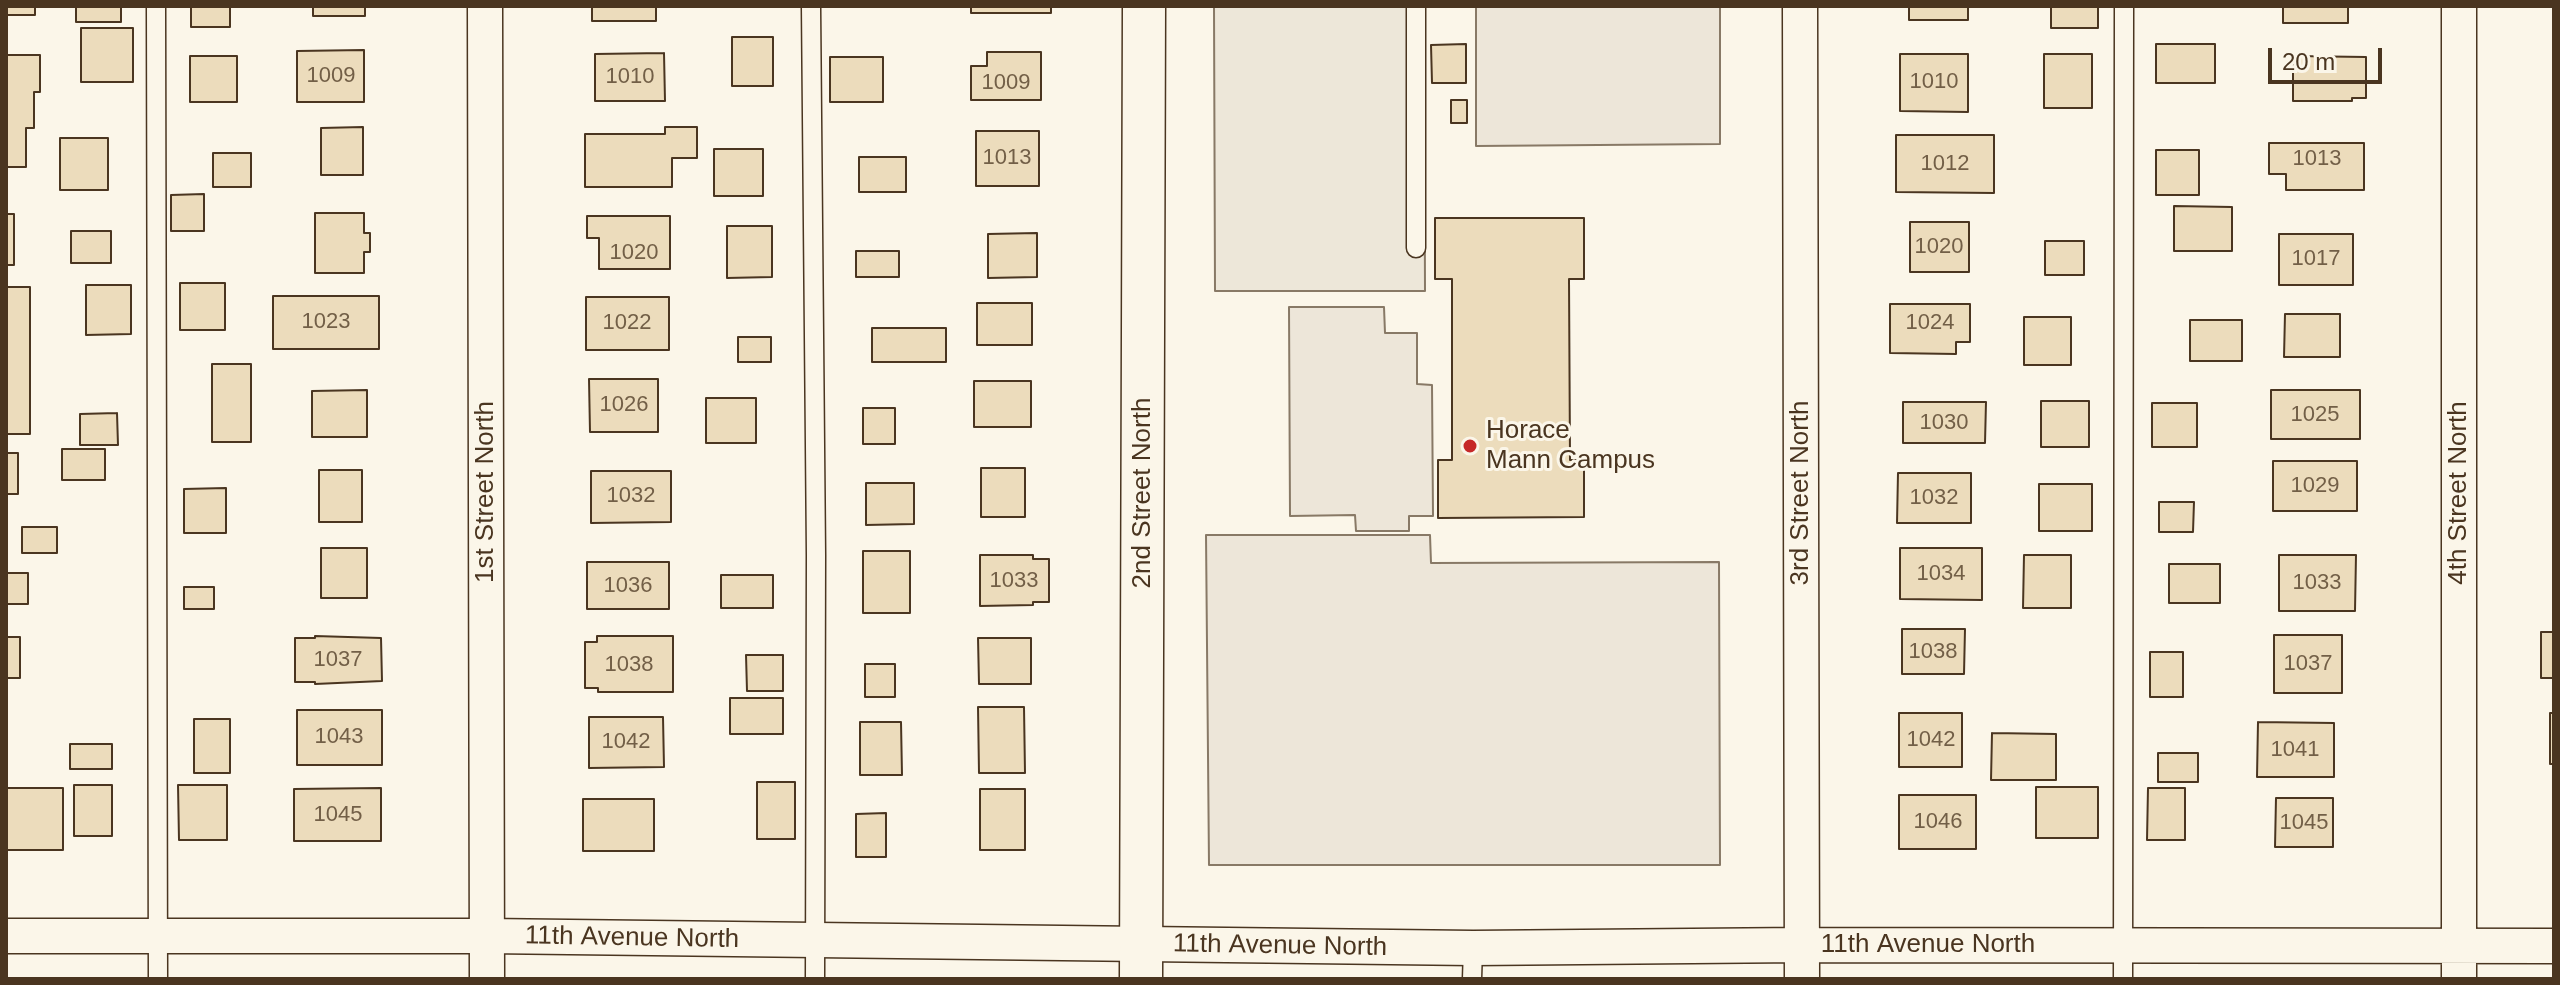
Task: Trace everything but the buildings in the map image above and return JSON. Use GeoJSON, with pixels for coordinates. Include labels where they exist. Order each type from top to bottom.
{"type":"FeatureCollection","features":[{"type":"Feature","properties":{"kind":"street","name":"1st Street North"},"geometry":{"type":"LineString","coordinates":[[485,6],[487,979]]}},
{"type":"Feature","properties":{"kind":"street","name":"2nd Street North"},"geometry":{"type":"LineString","coordinates":[[1141,962],[1144,6]]}},
{"type":"Feature","properties":{"kind":"street","name":"3rd Street North"},"geometry":{"type":"LineString","coordinates":[[1800,6],[1802,979]]}},
{"type":"Feature","properties":{"kind":"street","name":"4th Street North"},"geometry":{"type":"LineString","coordinates":[[2459,6],[2460,962]]}},
{"type":"Feature","properties":{"kind":"street","name":"11th Avenue North"},"geometry":{"type":"LineString","coordinates":[[6,936],[487,936],[815,942],[1141,962],[1472,964],[1801,945],[2123,962],[2460,962],[2554,946]]}},
{"type":"Feature","properties":{"kind":"lane"},"geometry":{"type":"LineString","coordinates":[[156,6],[158,979]]}},
{"type":"Feature","properties":{"kind":"lane"},"geometry":{"type":"LineString","coordinates":[[811,6],[816,539],[815,979]]}},
{"type":"Feature","properties":{"kind":"lane"},"geometry":{"type":"LineString","coordinates":[[1416,6],[1416,248]]}},
{"type":"Feature","properties":{"kind":"lane"},"geometry":{"type":"LineString","coordinates":[[2123,962],[2124,6]]}},
{"type":"Feature","properties":{"kind":"shaded area"},"geometry":{"type":"Polygon","coordinates":[[[1214,6],[1424,6],[1425,291],[1215,291],[1214,6]]]}},
{"type":"Feature","properties":{"kind":"shaded area"},"geometry":{"type":"Polygon","coordinates":[[[1476,6],[1720,6],[1720,144],[1476,146],[1476,6]]]}},
{"type":"Feature","properties":{"kind":"shaded area"},"geometry":{"type":"Polygon","coordinates":[[[1289,307],[1384,307],[1385,333],[1417,333],[1417,384],[1432,385],[1433,516],[1409,516],[1409,531],[1356,531],[1355,515],[1290,516],[1289,307]]]}},
{"type":"Feature","properties":{"kind":"shaded area"},"geometry":{"type":"Polygon","coordinates":[[[1206,535],[1430,535],[1431,563],[1719,562],[1720,865],[1209,865],[1206,535]]]}},
{"type":"Feature","properties":{"kind":"place","name":"Horace Mann Campus"},"geometry":{"type":"Point","coordinates":[1470,446]}}]}
